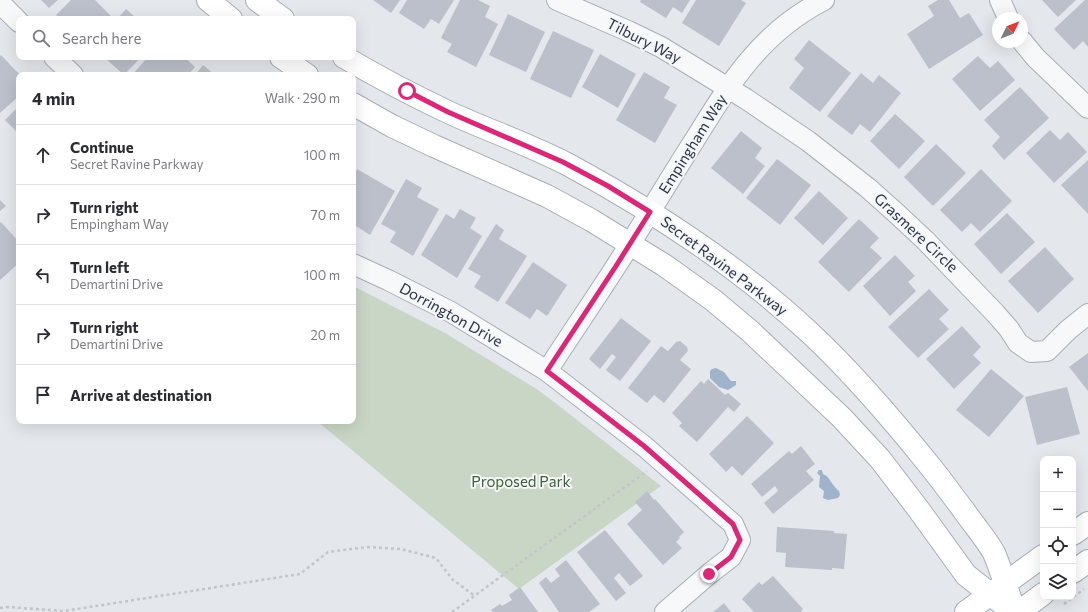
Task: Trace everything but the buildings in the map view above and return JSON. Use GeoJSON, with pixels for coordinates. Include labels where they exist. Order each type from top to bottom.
{"type":"FeatureCollection","features":[{"type":"Feature","properties":{"kind":"main road"},"geometry":{"type":"LineString","coordinates":[[208,0],[227,16]]}},
{"type":"Feature","properties":{"kind":"main road"},"geometry":{"type":"LineString","coordinates":[[257,0],[279,16]]}},
{"type":"Feature","properties":{"kind":"main road"},"geometry":{"type":"LineString","coordinates":[[285,60],[303,72]]}},
{"type":"Feature","properties":{"kind":"main road","name":"Secret Ravine Parkway"},"geometry":{"type":"LineString","coordinates":[[349,60],[371,73],[448,112],[563,162],[608,186],[681,231],[735,270],[774,301],[810,333],[844,368],[906,436],[947,488],[993,551],[998,589],[1014,612]]}},
{"type":"Feature","properties":{"kind":"main road"},"geometry":{"type":"LineString","coordinates":[[356,106],[392,126],[434,146],[548,196],[591,220],[664,265],[713,300],[740,322],[836,412],[880,460],[919,510],[966,575],[998,589]]}},
{"type":"Feature","properties":{"kind":"main road"},"geometry":{"type":"LineString","coordinates":[[1076,532],[1088,523]]}},
{"type":"Feature","properties":{"kind":"main road"},"geometry":{"type":"LineString","coordinates":[[966,612],[1040,558]]}},
{"type":"Feature","properties":{"kind":"main road"},"geometry":{"type":"LineString","coordinates":[[1076,570],[1088,561]]}},
{"type":"Feature","properties":{"kind":"main road"},"geometry":{"type":"LineString","coordinates":[[1019,612],[1040,596]]}},
{"type":"Feature","properties":{"kind":"street","name":"Tilbury Way"},"geometry":{"type":"LineString","coordinates":[[559,0],[661,47],[728,88]]}},
{"type":"Feature","properties":{"kind":"street","name":"Empingham Way"},"geometry":{"type":"LineString","coordinates":[[547,371],[630,244],[728,88],[746,63],[768,38],[795,16],[824,0]]}},
{"type":"Feature","properties":{"kind":"street"},"geometry":{"type":"LineString","coordinates":[[1000,0],[1005,12]]}},
{"type":"Feature","properties":{"kind":"street"},"geometry":{"type":"LineString","coordinates":[[0,3],[16,19]]}},
{"type":"Feature","properties":{"kind":"street"},"geometry":{"type":"LineString","coordinates":[[1028,48],[1045,67],[1088,108]]}},
{"type":"Feature","properties":{"kind":"street"},"geometry":{"type":"LineString","coordinates":[[57,60],[70,72]]}},
{"type":"Feature","properties":{"kind":"street","name":"Grasmere Circle"},"geometry":{"type":"LineString","coordinates":[[728,88],[781,121],[808,141],[896,213],[956,270],[1009,329],[1018,344],[1031,352],[1047,351],[1068,330],[1088,314]]}},
{"type":"Feature","properties":{"kind":"street","name":"Dorrington Drive"},"geometry":{"type":"LineString","coordinates":[[356,265],[451,312],[547,371],[610,418],[662,461],[733,524],[740,540],[731,557],[665,612]]}},
{"type":"Feature","properties":{"kind":"path"},"geometry":{"type":"LineString","coordinates":[[452,612],[662,461]]}},
{"type":"Feature","properties":{"kind":"path"},"geometry":{"type":"LineString","coordinates":[[0,608],[7,607],[64,610],[300,574],[328,552],[368,547],[401,549],[436,558],[453,580],[475,596]]}},
{"type":"Feature","properties":{"kind":"path"},"geometry":{"type":"LineString","coordinates":[[1064,604],[1088,587]]}},
{"type":"Feature","properties":{"kind":"green space","name":"Proposed Park"},"geometry":{"type":"Polygon","coordinates":[[[356,288],[445,333],[538,390],[661,486],[519,589],[321,424],[356,424],[356,288]]]}},
{"type":"Feature","properties":{"kind":"water"},"geometry":{"type":"Polygon","coordinates":[[[716,368],[724,372],[731,381],[736,381],[736,385],[728,390],[719,387],[710,378],[710,371],[716,368]]]}},
{"type":"Feature","properties":{"kind":"water"},"geometry":{"type":"Polygon","coordinates":[[[819,470],[822,470],[823,474],[827,476],[839,491],[840,495],[838,498],[828,500],[823,498],[824,491],[819,487],[820,476],[817,473],[819,470]]]}},
{"type":"Feature","properties":{"kind":"route"},"geometry":{"type":"LineString","coordinates":[[407,91],[448,112],[563,162],[608,186],[650,212],[547,371],[610,418],[679,475],[710,505],[733,524],[740,540],[731,557],[709,574]]}}]}
